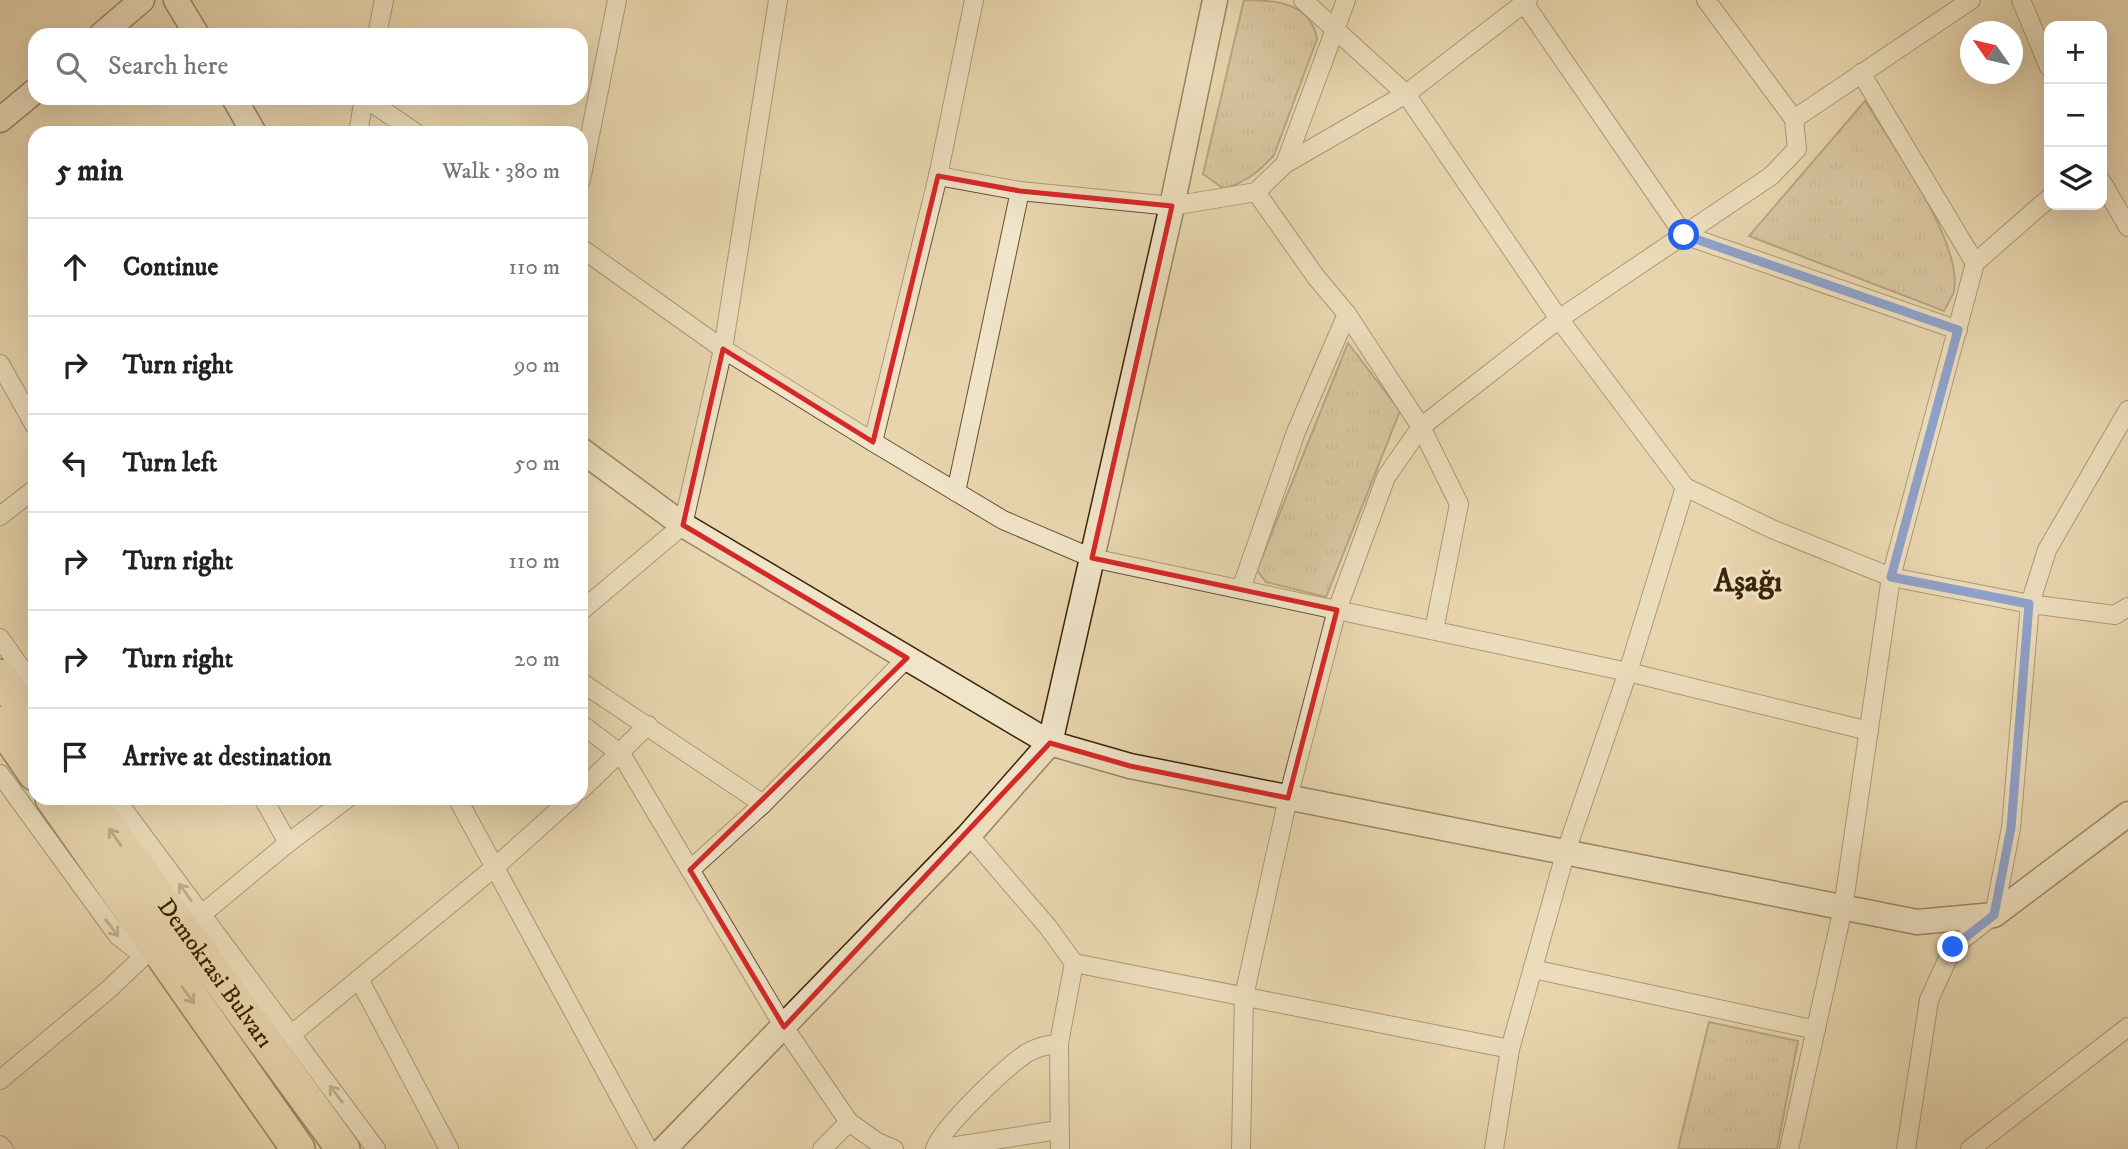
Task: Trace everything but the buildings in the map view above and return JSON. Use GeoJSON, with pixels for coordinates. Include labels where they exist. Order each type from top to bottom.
{"type":"FeatureCollection","features":[{"type":"Feature","properties":{"kind":"highway"},"geometry":{"type":"LineString","coordinates":[[0,676],[28,715]]}},
{"type":"Feature","properties":{"kind":"highway"},"geometry":{"type":"LineString","coordinates":[[0,723],[28,764]]}},
{"type":"Feature","properties":{"kind":"highway","name":"Demokrasi Bulvarı"},"geometry":{"type":"LineString","coordinates":[[56,805],[153,956],[298,1149]]}},
{"type":"Feature","properties":{"kind":"highway","name":"Demokrasi Bulvarı"},"geometry":{"type":"LineString","coordinates":[[92,805],[343,1149]]}},
{"type":"Feature","properties":{"kind":"street"},"geometry":{"type":"LineString","coordinates":[[109,28],[142,0]]}},
{"type":"Feature","properties":{"kind":"street"},"geometry":{"type":"LineString","coordinates":[[176,0],[193,28]]}},
{"type":"Feature","properties":{"kind":"street"},"geometry":{"type":"LineString","coordinates":[[378,28],[384,0]]}},
{"type":"Feature","properties":{"kind":"street"},"geometry":{"type":"LineString","coordinates":[[586,126],[590,90],[617,0]]}},
{"type":"Feature","properties":{"kind":"street"},"geometry":{"type":"LineString","coordinates":[[588,605],[683,525],[723,349],[778,0]]}},
{"type":"Feature","properties":{"kind":"street"},"geometry":{"type":"LineString","coordinates":[[873,442],[938,176],[974,0]]}},
{"type":"Feature","properties":{"kind":"street"},"geometry":{"type":"LineString","coordinates":[[664,1149],[969,835],[1050,743],[1172,206],[1215,0]]}},
{"type":"Feature","properties":{"kind":"street"},"geometry":{"type":"LineString","coordinates":[[1303,0],[1406,94],[1559,319],[1685,487],[1772,529],[1891,577],[2029,604],[2115,615],[2128,607]]}},
{"type":"Feature","properties":{"kind":"street"},"geometry":{"type":"LineString","coordinates":[[1285,164],[1346,0]]}},
{"type":"Feature","properties":{"kind":"street"},"geometry":{"type":"LineString","coordinates":[[1241,1149],[1244,996],[1288,798],[1337,610],[1387,477],[1421,427],[1559,319],[1771,176],[1797,149],[1794,118],[1706,0]]}},
{"type":"Feature","properties":{"kind":"street"},"geometry":{"type":"LineString","coordinates":[[1794,118],[1971,0]]}},
{"type":"Feature","properties":{"kind":"street"},"geometry":{"type":"LineString","coordinates":[[2021,0],[2044,55]]}},
{"type":"Feature","properties":{"kind":"street"},"geometry":{"type":"LineString","coordinates":[[938,176],[1020,191],[1172,206],[1256,192],[1285,164],[1406,94],[1526,1],[1684,235],[1958,330]]}},
{"type":"Feature","properties":{"kind":"street"},"geometry":{"type":"LineString","coordinates":[[1861,73],[1975,263]]}},
{"type":"Feature","properties":{"kind":"street"},"geometry":{"type":"LineString","coordinates":[[0,120],[28,96]]}},
{"type":"Feature","properties":{"kind":"street"},"geometry":{"type":"LineString","coordinates":[[238,105],[250,126]]}},
{"type":"Feature","properties":{"kind":"street"},"geometry":{"type":"LineString","coordinates":[[359,126],[364,105]]}},
{"type":"Feature","properties":{"kind":"street"},"geometry":{"type":"LineString","coordinates":[[375,105],[406,126]]}},
{"type":"Feature","properties":{"kind":"street"},"geometry":{"type":"LineString","coordinates":[[956,492],[1020,191]]}},
{"type":"Feature","properties":{"kind":"street"},"geometry":{"type":"LineString","coordinates":[[2107,191],[2128,227]]}},
{"type":"Feature","properties":{"kind":"street"},"geometry":{"type":"LineString","coordinates":[[1256,192],[1316,276],[1347,314],[1421,427],[1459,504],[1434,630]]}},
{"type":"Feature","properties":{"kind":"street"},"geometry":{"type":"LineString","coordinates":[[1789,1149],[1843,908],[1891,577],[1975,263],[2044,202]]}},
{"type":"Feature","properties":{"kind":"street"},"geometry":{"type":"LineString","coordinates":[[588,253],[723,349],[873,442],[1003,520],[1092,558],[1628,672],[1868,731]]}},
{"type":"Feature","properties":{"kind":"street"},"geometry":{"type":"LineString","coordinates":[[1241,589],[1296,432],[1347,314]]}},
{"type":"Feature","properties":{"kind":"street"},"geometry":{"type":"LineString","coordinates":[[0,364],[28,414]]}},
{"type":"Feature","properties":{"kind":"street"},"geometry":{"type":"LineString","coordinates":[[1994,915],[2011,828],[2029,604],[2047,550],[2128,410]]}},
{"type":"Feature","properties":{"kind":"street"},"geometry":{"type":"LineString","coordinates":[[588,455],[683,525],[1050,743],[1130,766],[1917,922],[1994,915]]}},
{"type":"Feature","properties":{"kind":"street"},"geometry":{"type":"LineString","coordinates":[[1494,1149],[1510,1049],[1566,851],[1628,672],[1685,487]]}},
{"type":"Feature","properties":{"kind":"street"},"geometry":{"type":"LineString","coordinates":[[0,516],[28,494]]}},
{"type":"Feature","properties":{"kind":"street"},"geometry":{"type":"LineString","coordinates":[[0,638],[28,678]]}},
{"type":"Feature","properties":{"kind":"street"},"geometry":{"type":"LineString","coordinates":[[690,870],[763,804],[906,658]]}},
{"type":"Feature","properties":{"kind":"street"},"geometry":{"type":"LineString","coordinates":[[588,686],[763,804]]}},
{"type":"Feature","properties":{"kind":"street"},"geometry":{"type":"LineString","coordinates":[[588,784],[648,725]]}},
{"type":"Feature","properties":{"kind":"street"},"geometry":{"type":"LineString","coordinates":[[588,729],[621,754],[784,1027],[849,1122],[877,1142],[894,1149]]}},
{"type":"Feature","properties":{"kind":"street"},"geometry":{"type":"LineString","coordinates":[[0,774],[118,936],[153,956],[0,1080]]}},
{"type":"Feature","properties":{"kind":"street"},"geometry":{"type":"LineString","coordinates":[[121,805],[376,1149]]}},
{"type":"Feature","properties":{"kind":"street"},"geometry":{"type":"LineString","coordinates":[[267,805],[288,843]]}},
{"type":"Feature","properties":{"kind":"street"},"geometry":{"type":"LineString","coordinates":[[201,915],[339,805]]}},
{"type":"Feature","properties":{"kind":"street"},"geometry":{"type":"LineString","coordinates":[[461,805],[648,1149]]}},
{"type":"Feature","properties":{"kind":"street"},"geometry":{"type":"LineString","coordinates":[[292,1034],[495,867],[564,805]]}},
{"type":"Feature","properties":{"kind":"street"},"geometry":{"type":"LineString","coordinates":[[1906,1149],[1929,1000],[1953,947],[2128,814]]}},
{"type":"Feature","properties":{"kind":"street"},"geometry":{"type":"LineString","coordinates":[[969,835],[1048,927],[1074,964],[1510,1049]]}},
{"type":"Feature","properties":{"kind":"street"},"geometry":{"type":"LineString","coordinates":[[1060,1149],[1059,1043],[1074,964]]}},
{"type":"Feature","properties":{"kind":"street"},"geometry":{"type":"LineString","coordinates":[[1533,969],[1816,1030]]}},
{"type":"Feature","properties":{"kind":"street"},"geometry":{"type":"LineString","coordinates":[[359,979],[449,1149]]}},
{"type":"Feature","properties":{"kind":"street"},"geometry":{"type":"LineString","coordinates":[[1970,1149],[2128,1027]]}},
{"type":"Feature","properties":{"kind":"street"},"geometry":{"type":"LineString","coordinates":[[936,1149],[944,1130],[1020,1059],[1036,1049],[1059,1043]]}},
{"type":"Feature","properties":{"kind":"street"},"geometry":{"type":"LineString","coordinates":[[822,1149],[849,1122]]}},
{"type":"Feature","properties":{"kind":"street"},"geometry":{"type":"LineString","coordinates":[[936,1149],[1059,1130]]}},
{"type":"Feature","properties":{"kind":"street"},"geometry":{"type":"LineString","coordinates":[[0,1145],[4,1149]]}},
{"type":"Feature","properties":{"kind":"highlighted area"},"geometry":{"type":"Polygon","coordinates":[[[938,176],[1020,191],[1172,206],[1092,558],[1337,610],[1288,798],[1130,766],[1050,743],[784,1027],[690,870],[907,658],[683,525],[723,349],[873,442],[938,176]]]}},
{"type":"Feature","properties":{"kind":"green space"},"geometry":{"type":"Polygon","coordinates":[[[1244,0],[1279,3],[1299,10],[1307,17],[1317,39],[1274,155],[1251,176],[1224,189],[1203,174],[1244,0]]]}},
{"type":"Feature","properties":{"kind":"green space"},"geometry":{"type":"Polygon","coordinates":[[[1865,101],[1923,193],[1948,247],[1954,270],[1954,291],[1944,311],[1749,236],[1865,101]]]}},
{"type":"Feature","properties":{"kind":"green space"},"geometry":{"type":"Polygon","coordinates":[[[1348,343],[1400,411],[1326,597],[1266,582],[1257,570],[1348,343]]]}},
{"type":"Feature","properties":{"kind":"green space"},"geometry":{"type":"Polygon","coordinates":[[[1709,1022],[1798,1041],[1777,1149],[1678,1149],[1709,1022]]]}},
{"type":"Feature","properties":{"kind":"district","name":"Aşağı"},"geometry":{"type":"Point","coordinates":[1748,582]}},
{"type":"Feature","properties":{"kind":"route"},"geometry":{"type":"LineString","coordinates":[[1684,235],[1958,330],[1891,577],[2029,604],[2011,828],[1994,915],[1953,947]]}}]}
